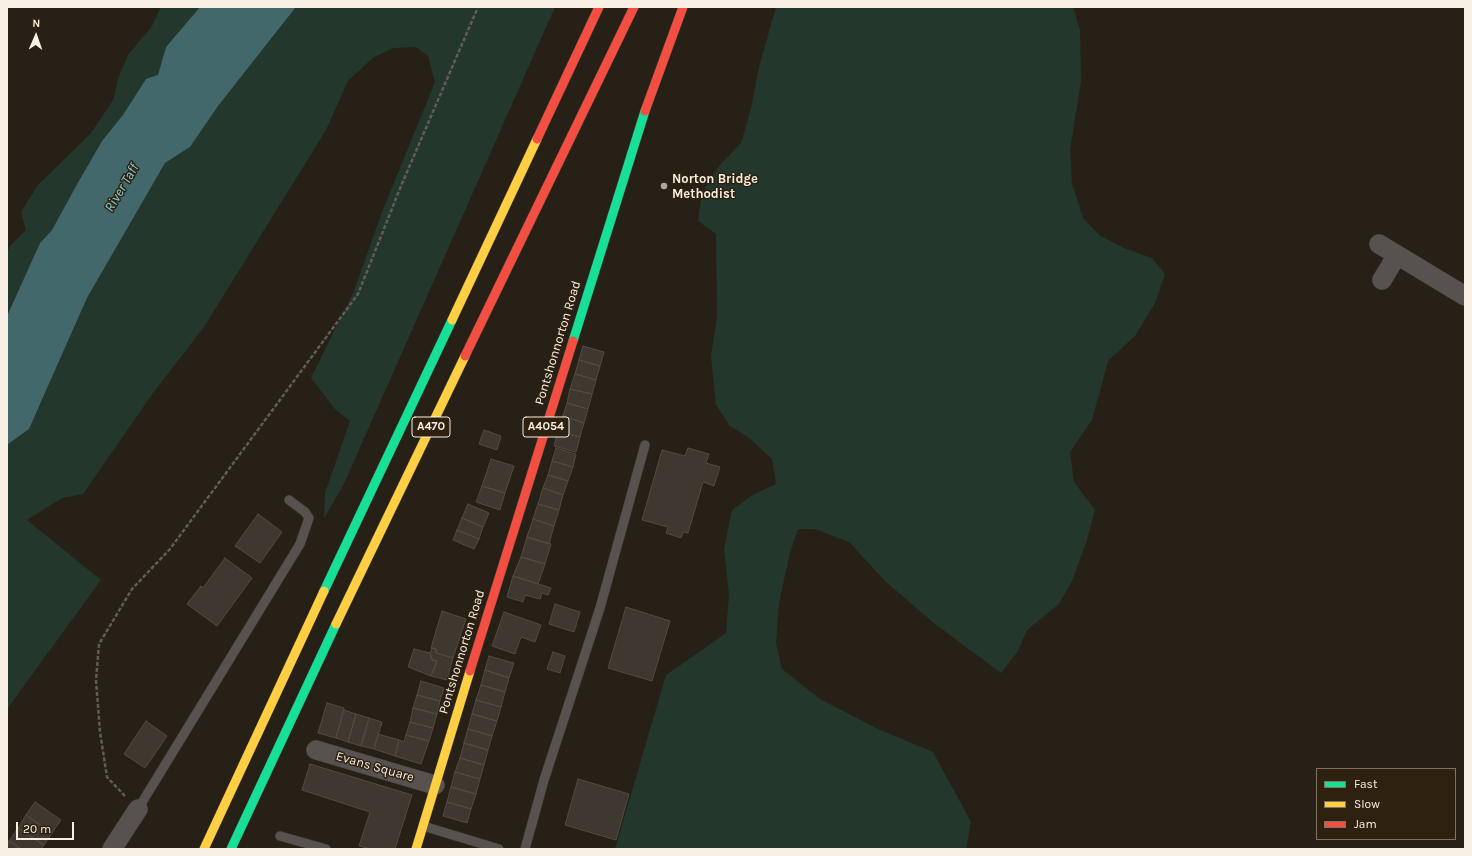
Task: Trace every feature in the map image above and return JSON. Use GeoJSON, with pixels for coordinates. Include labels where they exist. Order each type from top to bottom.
{"type":"FeatureCollection","features":[{"type":"Feature","properties":{"kind":"main road","name":"A470"},"geometry":{"type":"LineString","coordinates":[[204,849],[278,687],[599,7]]}},
{"type":"Feature","properties":{"kind":"main road","name":"A470"},"geometry":{"type":"LineString","coordinates":[[231,849],[304,690],[634,7]]}},
{"type":"Feature","properties":{"kind":"main road","name":"Pontshonnorton Road"},"geometry":{"type":"LineString","coordinates":[[416,849],[648,98],[683,7]]}},
{"type":"Feature","properties":{"kind":"street"},"geometry":{"type":"LineString","coordinates":[[1380,244],[1465,296]]}},
{"type":"Feature","properties":{"kind":"street"},"geometry":{"type":"LineString","coordinates":[[1382,280],[1397,255]]}},
{"type":"Feature","properties":{"kind":"street","name":"Evans Square"},"geometry":{"type":"LineString","coordinates":[[316,750],[435,785]]}},
{"type":"Feature","properties":{"kind":"street"},"geometry":{"type":"LineString","coordinates":[[112,849],[138,809]]}},
{"type":"Feature","properties":{"kind":"lane"},"geometry":{"type":"LineString","coordinates":[[525,849],[544,780],[600,608],[646,445]]}},
{"type":"Feature","properties":{"kind":"lane"},"geometry":{"type":"LineString","coordinates":[[138,809],[300,544],[309,518],[305,512],[289,500]]}},
{"type":"Feature","properties":{"kind":"lane"},"geometry":{"type":"LineString","coordinates":[[423,826],[499,849]]}},
{"type":"Feature","properties":{"kind":"lane"},"geometry":{"type":"LineString","coordinates":[[280,836],[326,849]]}},
{"type":"Feature","properties":{"kind":"path"},"geometry":{"type":"LineString","coordinates":[[138,809],[107,777],[100,732],[96,680],[99,644],[132,589],[170,549],[358,294],[401,186],[478,7]]}},
{"type":"Feature","properties":{"kind":"green space"},"geometry":{"type":"Polygon","coordinates":[[[161,7],[200,7],[166,47],[158,75],[102,141],[52,230],[40,243],[7,316],[7,252],[11,245],[26,230],[21,212],[38,185],[91,133],[113,100],[119,76],[128,55],[152,26],[161,7]]]}},
{"type":"Feature","properties":{"kind":"green space"},"geometry":{"type":"Polygon","coordinates":[[[296,7],[555,7],[343,486],[324,518],[325,493],[350,421],[335,409],[311,378],[354,291],[382,212],[435,82],[428,56],[416,47],[394,48],[374,57],[348,81],[326,130],[204,327],[153,393],[83,494],[62,498],[27,520],[101,580],[7,709],[7,445],[29,429],[87,298],[165,163],[190,147],[218,106],[296,7]]]}},
{"type":"Feature","properties":{"kind":"green space"},"geometry":{"type":"Polygon","coordinates":[[[776,7],[1073,7],[1080,30],[1081,82],[1070,149],[1072,183],[1083,218],[1099,235],[1124,248],[1152,258],[1165,274],[1155,303],[1135,336],[1108,361],[1092,420],[1070,452],[1074,482],[1095,510],[1086,543],[1072,581],[1059,604],[1027,630],[1018,651],[1001,673],[935,624],[886,582],[849,542],[815,529],[798,529],[790,553],[779,603],[776,643],[782,669],[820,699],[876,728],[933,752],[971,822],[966,849],[615,849],[666,675],[726,633],[729,595],[724,549],[732,510],[754,494],[776,484],[772,459],[748,437],[730,426],[716,405],[711,356],[717,318],[716,234],[698,221],[702,193],[719,166],[741,143],[751,109],[759,67],[776,7]]]}},
{"type":"Feature","properties":{"kind":"water","name":"River Taff"},"geometry":{"type":"Polygon","coordinates":[[[200,7],[296,7],[218,106],[190,147],[165,163],[87,298],[29,429],[7,445],[7,316],[40,243],[52,230],[102,141],[123,115],[146,79],[158,75],[166,47],[200,7]]]}},
{"type":"Feature","properties":{"kind":"building"},"geometry":{"type":"Polygon","coordinates":[[[583,346],[604,352],[600,366],[579,360],[583,346]]]}},
{"type":"Feature","properties":{"kind":"building"},"geometry":{"type":"Polygon","coordinates":[[[579,360],[600,366],[596,380],[575,374],[579,360]]]}},
{"type":"Feature","properties":{"kind":"building"},"geometry":{"type":"Polygon","coordinates":[[[575,374],[596,380],[592,394],[570,389],[575,374]]]}},
{"type":"Feature","properties":{"kind":"building"},"geometry":{"type":"Polygon","coordinates":[[[570,389],[592,394],[588,409],[567,403],[570,389]]]}},
{"type":"Feature","properties":{"kind":"building"},"geometry":{"type":"Polygon","coordinates":[[[567,403],[588,409],[584,423],[563,416],[567,403]]]}},
{"type":"Feature","properties":{"kind":"building"},"geometry":{"type":"Polygon","coordinates":[[[563,416],[584,423],[580,437],[558,431],[563,416]]]}},
{"type":"Feature","properties":{"kind":"building"},"geometry":{"type":"Polygon","coordinates":[[[484,430],[501,436],[497,450],[479,444],[484,430]]]}},
{"type":"Feature","properties":{"kind":"building"},"geometry":{"type":"Polygon","coordinates":[[[558,431],[580,437],[576,452],[554,446],[558,431]]]}},
{"type":"Feature","properties":{"kind":"building"},"geometry":{"type":"Polygon","coordinates":[[[556,448],[576,454],[573,467],[552,461],[556,448]]]}},
{"type":"Feature","properties":{"kind":"building"},"geometry":{"type":"Polygon","coordinates":[[[688,448],[709,454],[706,463],[720,467],[714,486],[703,482],[688,533],[683,532],[681,538],[666,533],[668,527],[642,520],[662,450],[685,456],[688,448]]]}},
{"type":"Feature","properties":{"kind":"building"},"geometry":{"type":"Polygon","coordinates":[[[491,459],[514,466],[505,493],[482,486],[491,459]]]}},
{"type":"Feature","properties":{"kind":"building"},"geometry":{"type":"Polygon","coordinates":[[[552,461],[573,467],[568,481],[548,475],[552,461]]]}},
{"type":"Feature","properties":{"kind":"building"},"geometry":{"type":"Polygon","coordinates":[[[548,475],[568,481],[563,495],[543,488],[548,475]]]}},
{"type":"Feature","properties":{"kind":"building"},"geometry":{"type":"Polygon","coordinates":[[[482,486],[505,493],[500,510],[476,502],[482,486]]]}},
{"type":"Feature","properties":{"kind":"building"},"geometry":{"type":"Polygon","coordinates":[[[543,488],[563,495],[559,510],[538,504],[543,488]]]}},
{"type":"Feature","properties":{"kind":"building"},"geometry":{"type":"Polygon","coordinates":[[[468,504],[489,513],[483,527],[462,518],[468,504]]]}},
{"type":"Feature","properties":{"kind":"building"},"geometry":{"type":"Polygon","coordinates":[[[538,504],[559,510],[554,526],[533,519],[538,504]]]}},
{"type":"Feature","properties":{"kind":"building"},"geometry":{"type":"Polygon","coordinates":[[[258,514],[282,532],[260,563],[235,546],[258,514]]]}},
{"type":"Feature","properties":{"kind":"building"},"geometry":{"type":"Polygon","coordinates":[[[462,518],[483,527],[479,539],[457,530],[462,518]]]}},
{"type":"Feature","properties":{"kind":"building"},"geometry":{"type":"Polygon","coordinates":[[[533,519],[554,526],[549,544],[527,537],[533,519]]]}},
{"type":"Feature","properties":{"kind":"building"},"geometry":{"type":"Polygon","coordinates":[[[457,530],[479,539],[474,549],[453,540],[457,530]]]}},
{"type":"Feature","properties":{"kind":"building"},"geometry":{"type":"Polygon","coordinates":[[[527,537],[551,544],[545,564],[521,557],[527,537]]]}},
{"type":"Feature","properties":{"kind":"building"},"geometry":{"type":"Polygon","coordinates":[[[521,557],[545,564],[538,584],[513,576],[521,557]]]}},
{"type":"Feature","properties":{"kind":"building"},"geometry":{"type":"Polygon","coordinates":[[[225,558],[252,578],[217,626],[187,604],[201,586],[203,588],[225,558]]]}},
{"type":"Feature","properties":{"kind":"building"},"geometry":{"type":"Polygon","coordinates":[[[513,576],[551,588],[548,595],[542,593],[540,599],[525,595],[523,602],[507,597],[513,576]]]}},
{"type":"Feature","properties":{"kind":"building"},"geometry":{"type":"Polygon","coordinates":[[[555,604],[580,612],[574,632],[549,624],[555,604]]]}},
{"type":"Feature","properties":{"kind":"building"},"geometry":{"type":"Polygon","coordinates":[[[626,607],[670,621],[652,681],[608,668],[626,607]]]}},
{"type":"Feature","properties":{"kind":"building"},"geometry":{"type":"Polygon","coordinates":[[[442,611],[466,619],[453,658],[436,653],[436,649],[431,648],[442,611]]]}},
{"type":"Feature","properties":{"kind":"building"},"geometry":{"type":"Polygon","coordinates":[[[504,612],[541,625],[535,642],[521,637],[515,654],[492,646],[504,612]]]}},
{"type":"Feature","properties":{"kind":"building"},"geometry":{"type":"Polygon","coordinates":[[[432,648],[436,649],[436,653],[453,658],[447,680],[431,676],[437,661],[432,660],[430,653],[432,648]]]}},
{"type":"Feature","properties":{"kind":"building"},"geometry":{"type":"Polygon","coordinates":[[[414,649],[430,653],[432,660],[437,661],[431,676],[408,667],[414,649]]]}},
{"type":"Feature","properties":{"kind":"building"},"geometry":{"type":"Polygon","coordinates":[[[553,652],[565,656],[560,673],[547,669],[553,652]]]}},
{"type":"Feature","properties":{"kind":"building"},"geometry":{"type":"Polygon","coordinates":[[[489,656],[514,663],[509,678],[485,670],[489,656]]]}},
{"type":"Feature","properties":{"kind":"building"},"geometry":{"type":"Polygon","coordinates":[[[485,670],[509,678],[505,692],[481,685],[485,670]]]}},
{"type":"Feature","properties":{"kind":"building"},"geometry":{"type":"Polygon","coordinates":[[[421,681],[444,688],[440,701],[417,695],[421,681]]]}},
{"type":"Feature","properties":{"kind":"building"},"geometry":{"type":"Polygon","coordinates":[[[481,685],[505,692],[501,707],[476,700],[481,685]]]}},
{"type":"Feature","properties":{"kind":"building"},"geometry":{"type":"Polygon","coordinates":[[[417,695],[440,701],[437,714],[413,708],[417,695]]]}},
{"type":"Feature","properties":{"kind":"building"},"geometry":{"type":"Polygon","coordinates":[[[476,700],[501,707],[497,721],[472,714],[476,700]]]}},
{"type":"Feature","properties":{"kind":"building"},"geometry":{"type":"Polygon","coordinates":[[[327,703],[344,708],[336,738],[318,733],[327,703]]]}},
{"type":"Feature","properties":{"kind":"building"},"geometry":{"type":"Polygon","coordinates":[[[413,708],[437,714],[433,728],[410,722],[413,708]]]}},
{"type":"Feature","properties":{"kind":"building"},"geometry":{"type":"Polygon","coordinates":[[[344,710],[356,714],[348,742],[336,738],[344,710]]]}},
{"type":"Feature","properties":{"kind":"building"},"geometry":{"type":"Polygon","coordinates":[[[356,714],[369,718],[361,746],[348,742],[356,714]]]}},
{"type":"Feature","properties":{"kind":"building"},"geometry":{"type":"Polygon","coordinates":[[[472,714],[497,721],[492,736],[468,729],[472,714]]]}},
{"type":"Feature","properties":{"kind":"building"},"geometry":{"type":"Polygon","coordinates":[[[369,718],[382,722],[374,749],[361,746],[369,718]]]}},
{"type":"Feature","properties":{"kind":"building"},"geometry":{"type":"Polygon","coordinates":[[[146,721],[167,736],[145,768],[124,754],[146,721]]]}},
{"type":"Feature","properties":{"kind":"building"},"geometry":{"type":"Polygon","coordinates":[[[410,722],[433,728],[429,741],[406,735],[410,722]]]}},
{"type":"Feature","properties":{"kind":"building"},"geometry":{"type":"Polygon","coordinates":[[[468,729],[492,736],[488,750],[464,743],[468,729]]]}},
{"type":"Feature","properties":{"kind":"building"},"geometry":{"type":"Polygon","coordinates":[[[378,734],[399,740],[395,756],[374,749],[378,734]]]}},
{"type":"Feature","properties":{"kind":"building"},"geometry":{"type":"Polygon","coordinates":[[[406,735],[429,741],[421,764],[395,756],[399,740],[404,742],[406,735]]]}},
{"type":"Feature","properties":{"kind":"building"},"geometry":{"type":"Polygon","coordinates":[[[464,743],[488,750],[484,765],[460,758],[464,743]]]}},
{"type":"Feature","properties":{"kind":"building"},"geometry":{"type":"Polygon","coordinates":[[[460,758],[484,765],[480,779],[455,772],[460,758]]]}},
{"type":"Feature","properties":{"kind":"building"},"geometry":{"type":"Polygon","coordinates":[[[310,764],[412,795],[395,849],[371,849],[359,846],[370,812],[302,790],[310,764]]]}},
{"type":"Feature","properties":{"kind":"building"},"geometry":{"type":"Polygon","coordinates":[[[455,772],[480,779],[476,794],[451,787],[455,772]]]}},
{"type":"Feature","properties":{"kind":"building"},"geometry":{"type":"Polygon","coordinates":[[[578,779],[629,794],[616,840],[565,825],[578,779]]]}},
{"type":"Feature","properties":{"kind":"building"},"geometry":{"type":"Polygon","coordinates":[[[451,787],[476,794],[471,809],[447,802],[451,787]]]}},
{"type":"Feature","properties":{"kind":"building"},"geometry":{"type":"Polygon","coordinates":[[[35,802],[61,820],[52,833],[26,815],[35,802]]]}},
{"type":"Feature","properties":{"kind":"building"},"geometry":{"type":"Polygon","coordinates":[[[447,802],[471,809],[467,823],[443,816],[447,802]]]}},
{"type":"Feature","properties":{"kind":"building"},"geometry":{"type":"Polygon","coordinates":[[[26,815],[52,833],[44,845],[18,828],[26,815]]]}},
{"type":"Feature","properties":{"kind":"building"},"geometry":{"type":"Polygon","coordinates":[[[18,828],[44,845],[41,849],[21,849],[9,841],[18,828]]]}},
{"type":"Feature","properties":{"kind":"building"},"geometry":{"type":"Polygon","coordinates":[[[9,841],[21,849],[7,849],[9,841]]]}},
{"type":"Feature","properties":{"kind":"traffic: fast"},"geometry":{"type":"LineString","coordinates":[[573,341],[645,111]]}},
{"type":"Feature","properties":{"kind":"traffic: fast"},"geometry":{"type":"LineString","coordinates":[[324,591],[452,320]]}},
{"type":"Feature","properties":{"kind":"traffic: fast"},"geometry":{"type":"LineString","coordinates":[[231,849],[336,624]]}},
{"type":"Feature","properties":{"kind":"traffic: slow"},"geometry":{"type":"LineString","coordinates":[[452,320],[537,139]]}},
{"type":"Feature","properties":{"kind":"traffic: slow"},"geometry":{"type":"LineString","coordinates":[[336,624],[465,356]]}},
{"type":"Feature","properties":{"kind":"traffic: slow"},"geometry":{"type":"LineString","coordinates":[[204,849],[324,591]]}},
{"type":"Feature","properties":{"kind":"traffic: slow"},"geometry":{"type":"LineString","coordinates":[[416,849],[470,671]]}},
{"type":"Feature","properties":{"kind":"traffic: jam"},"geometry":{"type":"LineString","coordinates":[[537,139],[599,7]]}},
{"type":"Feature","properties":{"kind":"traffic: jam"},"geometry":{"type":"LineString","coordinates":[[465,356],[634,7]]}},
{"type":"Feature","properties":{"kind":"traffic: jam"},"geometry":{"type":"LineString","coordinates":[[645,111],[683,7]]}},
{"type":"Feature","properties":{"kind":"traffic: jam"},"geometry":{"type":"LineString","coordinates":[[470,671],[573,341]]}},
{"type":"Feature","properties":{"kind":"place","name":"Norton Bridge Methodist"},"geometry":{"type":"Point","coordinates":[664,186]}}]}
